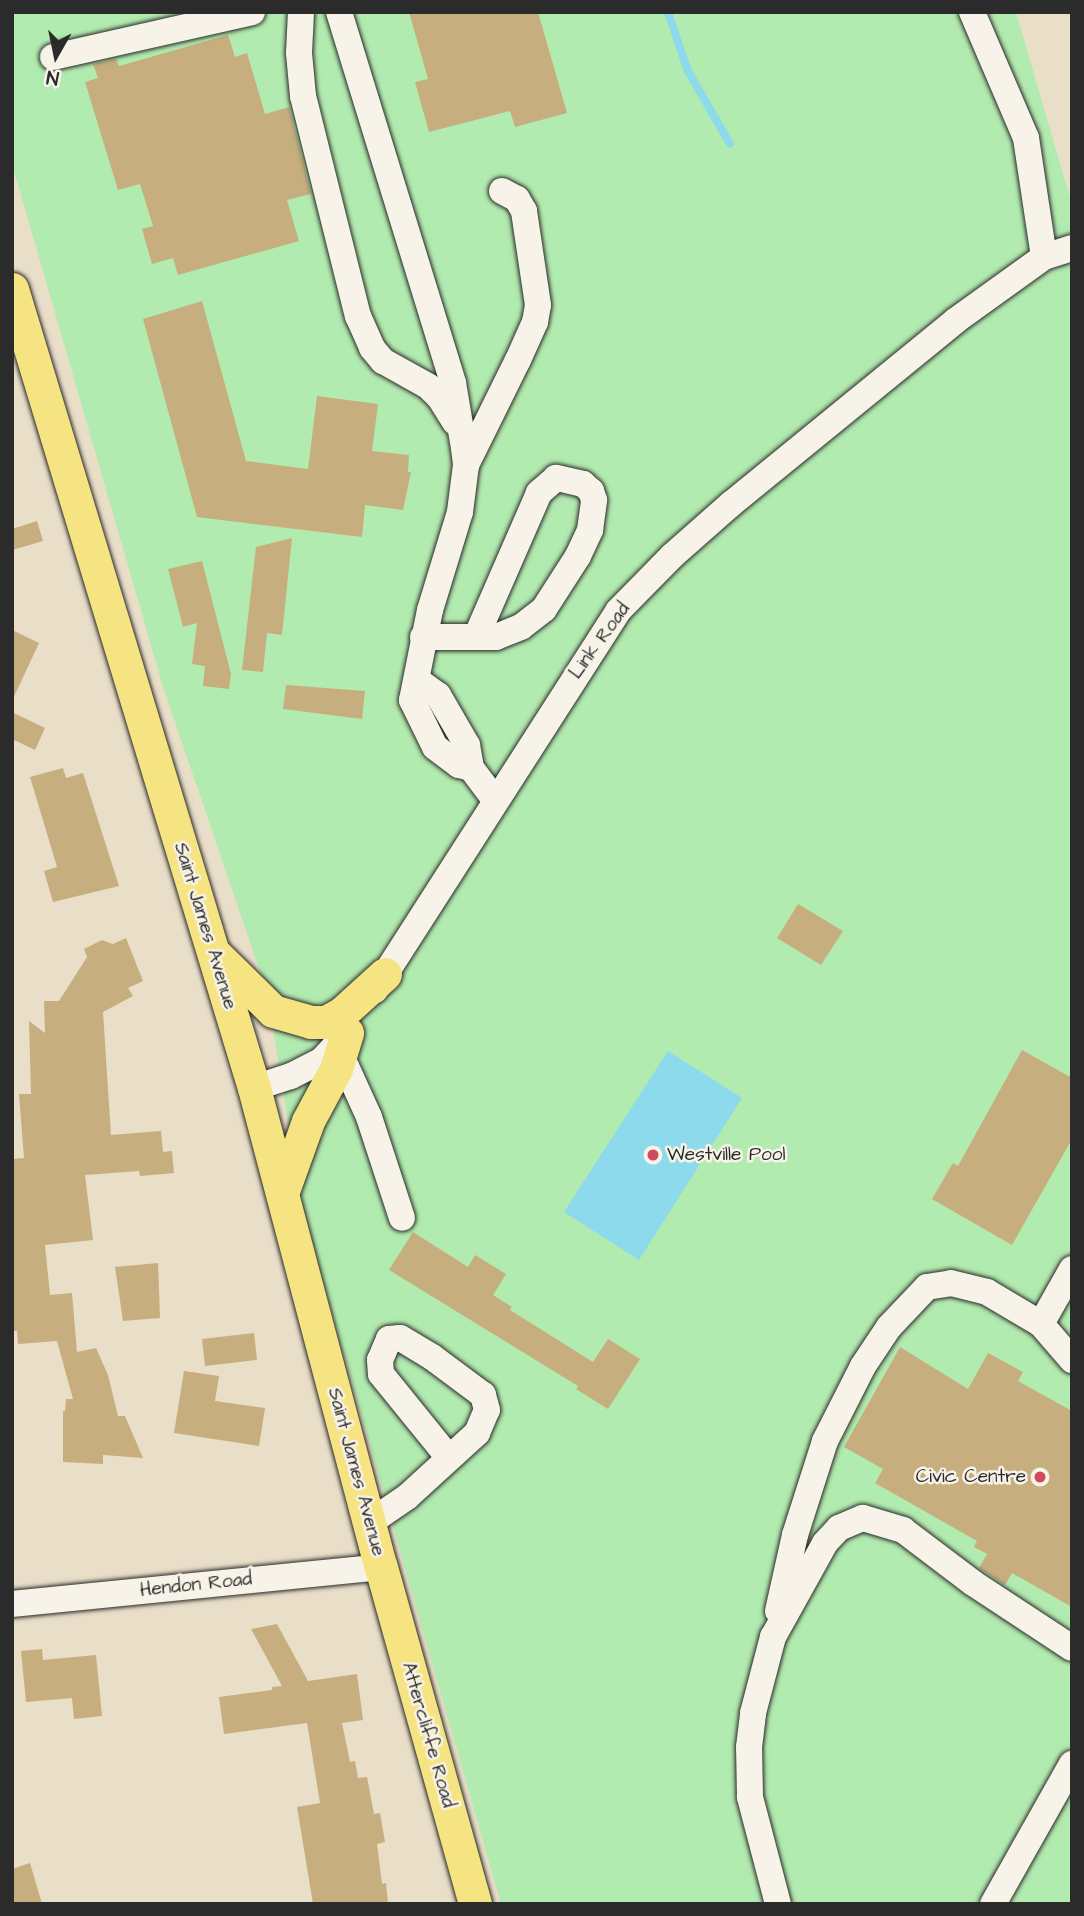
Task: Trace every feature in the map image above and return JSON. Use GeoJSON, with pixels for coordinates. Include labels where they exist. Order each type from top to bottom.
{"type":"FeatureCollection","features":[{"type":"Feature","properties":{"kind":"main road","name":"Saint James Avenue"},"geometry":{"type":"LineString","coordinates":[[13,296],[254,1088],[381,1567]]}},
{"type":"Feature","properties":{"kind":"main road"},"geometry":{"type":"LineString","coordinates":[[213,952],[273,1011],[311,1022],[326,1022],[342,1013],[385,974]]}},
{"type":"Feature","properties":{"kind":"main road"},"geometry":{"type":"LineString","coordinates":[[283,1191],[308,1121],[336,1069],[344,1043]]}},
{"type":"Feature","properties":{"kind":"main road","name":"Attercliffe Road"},"geometry":{"type":"LineString","coordinates":[[381,1567],[475,1904]]}},
{"type":"Feature","properties":{"kind":"street"},"geometry":{"type":"LineString","coordinates":[[53,57],[252,12]]}},
{"type":"Feature","properties":{"kind":"street"},"geometry":{"type":"LineString","coordinates":[[302,12],[299,54],[303,96],[358,316],[372,348],[383,361],[428,386],[440,398],[460,431]]}},
{"type":"Feature","properties":{"kind":"street"},"geometry":{"type":"LineString","coordinates":[[339,12],[453,383],[466,465],[460,512],[424,637],[412,700],[435,747],[459,765],[471,768],[495,800]]}},
{"type":"Feature","properties":{"kind":"street"},"geometry":{"type":"LineString","coordinates":[[972,12],[1026,138],[1044,257]]}},
{"type":"Feature","properties":{"kind":"street"},"geometry":{"type":"LineString","coordinates":[[466,465],[535,322],[538,304],[524,211],[517,199],[502,191]]}},
{"type":"Feature","properties":{"kind":"street","name":"Link Road"},"geometry":{"type":"LineString","coordinates":[[254,1088],[291,1076],[321,1061],[344,1043],[495,800],[618,611],[672,556],[955,321],[1044,257],[1072,248]]}},
{"type":"Feature","properties":{"kind":"street"},"geometry":{"type":"LineString","coordinates":[[424,637],[476,637],[509,633],[544,609],[578,556],[590,530],[594,500],[591,491],[583,484],[556,478],[548,482],[533,506],[476,637]]}},
{"type":"Feature","properties":{"kind":"street"},"geometry":{"type":"LineString","coordinates":[[344,1043],[402,1218]]}},
{"type":"Feature","properties":{"kind":"street"},"geometry":{"type":"LineString","coordinates":[[1041,1324],[1072,1269]]}},
{"type":"Feature","properties":{"kind":"street"},"geometry":{"type":"LineString","coordinates":[[778,1904],[754,1819],[750,1777],[753,1713],[795,1535],[825,1441],[863,1366],[905,1307],[927,1287],[951,1283],[986,1292],[1041,1324],[1072,1360]]}},
{"type":"Feature","properties":{"kind":"street"},"geometry":{"type":"LineString","coordinates":[[369,1523],[407,1497],[449,1458],[482,1425],[487,1403],[483,1395],[432,1357],[400,1338],[389,1339],[380,1360],[381,1374],[449,1458]]}},
{"type":"Feature","properties":{"kind":"street"},"geometry":{"type":"LineString","coordinates":[[773,1637],[825,1543],[839,1528],[863,1518],[879,1520],[918,1539],[973,1583],[1072,1648]]}},
{"type":"Feature","properties":{"kind":"street","name":"Hendon Road"},"geometry":{"type":"LineString","coordinates":[[12,1604],[381,1567]]}},
{"type":"Feature","properties":{"kind":"street"},"geometry":{"type":"LineString","coordinates":[[993,1904],[1072,1764]]}},
{"type":"Feature","properties":{"kind":"green space"},"geometry":{"type":"Polygon","coordinates":[[[12,12],[1016,12],[1072,205],[1072,1904],[501,1904],[302,1208],[267,992],[163,687],[12,164],[12,12]]]}},
{"type":"Feature","properties":{"kind":"water","name":"Westville Pool"},"geometry":{"type":"Polygon","coordinates":[[[668,1051],[742,1098],[639,1260],[564,1212],[668,1051]]]}},
{"type":"Feature","properties":{"kind":"building"},"geometry":{"type":"Polygon","coordinates":[[[409,12],[538,12],[567,113],[515,127],[510,111],[429,132],[415,82],[428,79],[409,12]]]}},
{"type":"Feature","properties":{"kind":"building"},"geometry":{"type":"Polygon","coordinates":[[[228,35],[235,57],[247,53],[265,114],[289,107],[311,194],[287,200],[299,241],[178,275],[173,258],[152,264],[142,229],[153,226],[140,184],[118,190],[85,82],[98,78],[93,64],[116,59],[119,66],[228,35]]]}},
{"type":"Feature","properties":{"kind":"building"},"geometry":{"type":"Polygon","coordinates":[[[202,301],[246,461],[308,469],[317,396],[378,404],[372,451],[409,455],[408,472],[411,472],[403,510],[365,505],[362,537],[197,517],[143,319],[202,301]]]}},
{"type":"Feature","properties":{"kind":"building"},"geometry":{"type":"Polygon","coordinates":[[[37,521],[43,541],[12,550],[12,529],[37,521]]]}},
{"type":"Feature","properties":{"kind":"building"},"geometry":{"type":"Polygon","coordinates":[[[292,538],[282,635],[267,633],[263,672],[242,670],[256,547],[292,538]]]}},
{"type":"Feature","properties":{"kind":"building"},"geometry":{"type":"Polygon","coordinates":[[[202,561],[231,674],[229,689],[203,686],[205,666],[192,664],[197,623],[183,627],[168,569],[202,561]]]}},
{"type":"Feature","properties":{"kind":"building"},"geometry":{"type":"Polygon","coordinates":[[[12,630],[39,643],[12,701],[12,630]]]}},
{"type":"Feature","properties":{"kind":"building"},"geometry":{"type":"Polygon","coordinates":[[[286,685],[365,691],[362,719],[283,709],[286,685]]]}},
{"type":"Feature","properties":{"kind":"building"},"geometry":{"type":"Polygon","coordinates":[[[12,712],[45,728],[35,750],[12,739],[12,712]]]}},
{"type":"Feature","properties":{"kind":"building"},"geometry":{"type":"Polygon","coordinates":[[[63,768],[66,778],[83,773],[119,886],[53,902],[44,871],[57,867],[30,777],[63,768]]]}},
{"type":"Feature","properties":{"kind":"building"},"geometry":{"type":"Polygon","coordinates":[[[798,904],[843,931],[821,965],[777,938],[798,904]]]}},
{"type":"Feature","properties":{"kind":"building"},"geometry":{"type":"Polygon","coordinates":[[[126,938],[143,981],[128,988],[133,996],[103,1012],[111,1135],[161,1131],[163,1152],[172,1151],[174,1173],[140,1176],[139,1171],[85,1175],[93,1240],[45,1245],[50,1295],[72,1293],[77,1352],[96,1348],[108,1375],[118,1416],[125,1416],[143,1458],[103,1455],[103,1464],[63,1462],[63,1411],[66,1399],[73,1399],[57,1341],[18,1344],[17,1331],[12,1331],[12,1159],[24,1158],[19,1094],[31,1094],[29,1021],[45,1033],[44,1001],[59,1001],[87,957],[84,949],[102,940],[113,944],[126,938]]]}},
{"type":"Feature","properties":{"kind":"building"},"geometry":{"type":"Polygon","coordinates":[[[1022,1050],[1072,1078],[1072,1139],[1012,1245],[932,1199],[953,1163],[958,1166],[1022,1050]]]}},
{"type":"Feature","properties":{"kind":"building"},"geometry":{"type":"Polygon","coordinates":[[[413,1232],[468,1267],[475,1255],[506,1274],[493,1295],[512,1307],[510,1310],[593,1362],[608,1339],[640,1359],[608,1409],[576,1389],[578,1386],[389,1270],[413,1232]]]}},
{"type":"Feature","properties":{"kind":"building"},"geometry":{"type":"Polygon","coordinates":[[[158,1263],[160,1318],[123,1321],[115,1267],[158,1263]]]}},
{"type":"Feature","properties":{"kind":"building"},"geometry":{"type":"Polygon","coordinates":[[[254,1333],[257,1360],[205,1366],[202,1339],[254,1333]]]}},
{"type":"Feature","properties":{"kind":"building","name":"Civic Centre"},"geometry":{"type":"Polygon","coordinates":[[[900,1347],[968,1389],[988,1353],[1023,1372],[1018,1381],[1072,1411],[1072,1607],[1012,1573],[1005,1585],[979,1568],[987,1554],[974,1547],[977,1541],[875,1483],[883,1469],[844,1447],[900,1347]]]}},
{"type":"Feature","properties":{"kind":"building"},"geometry":{"type":"Polygon","coordinates":[[[184,1371],[219,1376],[215,1401],[265,1408],[259,1446],[174,1433],[184,1371]]]}},
{"type":"Feature","properties":{"kind":"building"},"geometry":{"type":"Polygon","coordinates":[[[277,1624],[308,1681],[357,1674],[363,1720],[342,1723],[350,1762],[355,1761],[358,1778],[367,1777],[374,1814],[380,1813],[385,1842],[377,1844],[382,1884],[386,1883],[388,1904],[313,1904],[297,1807],[320,1803],[307,1723],[224,1734],[219,1697],[272,1690],[272,1687],[282,1686],[251,1629],[277,1624]]]}},
{"type":"Feature","properties":{"kind":"building"},"geometry":{"type":"Polygon","coordinates":[[[42,1649],[43,1660],[96,1655],[102,1716],[74,1719],[72,1698],[26,1702],[21,1651],[42,1649]]]}},
{"type":"Feature","properties":{"kind":"building"},"geometry":{"type":"Polygon","coordinates":[[[30,1863],[42,1904],[12,1904],[12,1869],[30,1863]]]}},
{"type":"Feature","properties":{"kind":"waterway"},"geometry":{"type":"LineString","coordinates":[[668,12],[688,71],[730,144]]}},
{"type":"Feature","properties":{"kind":"place","name":"Westville Pool"},"geometry":{"type":"Point","coordinates":[653,1155]}},
{"type":"Feature","properties":{"kind":"place","name":"Civic Centre"},"geometry":{"type":"Point","coordinates":[1040,1477]}}]}
